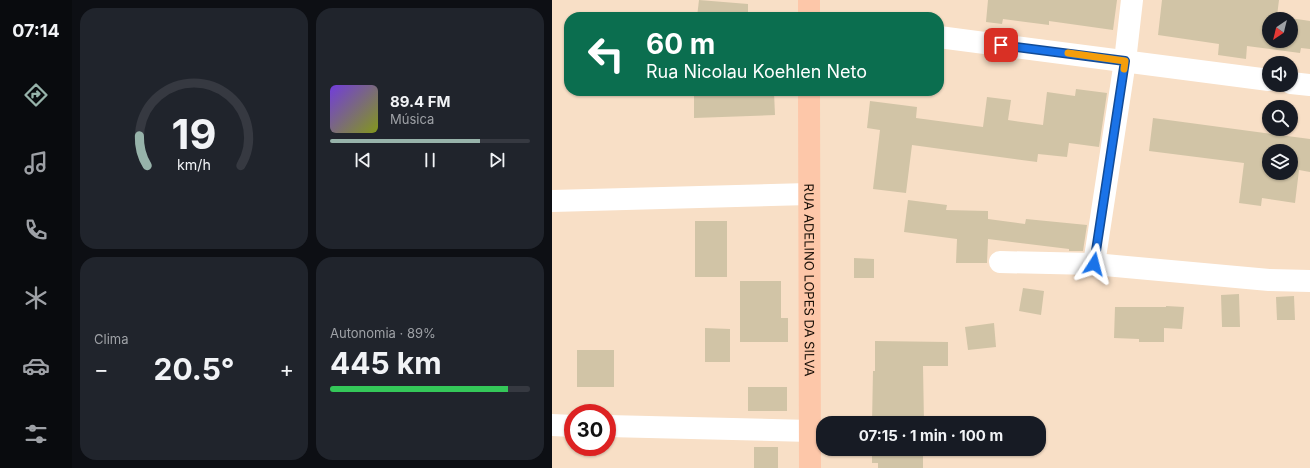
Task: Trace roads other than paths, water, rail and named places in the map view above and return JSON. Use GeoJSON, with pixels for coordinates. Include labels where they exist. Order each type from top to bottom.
{"type":"FeatureCollection","features":[{"type":"Feature","properties":{"kind":"main road"},"geometry":{"type":"LineString","coordinates":[[809,0],[809,12]]}},
{"type":"Feature","properties":{"kind":"main road","name":"RUA ADELINO LOPES DA SILVA"},"geometry":{"type":"LineString","coordinates":[[809,96],[810,468]]}},
{"type":"Feature","properties":{"kind":"street"},"geometry":{"type":"LineString","coordinates":[[1094,264],[1125,61],[1132,0]]}},
{"type":"Feature","properties":{"kind":"street"},"geometry":{"type":"LineString","coordinates":[[944,38],[1262,79]]}},
{"type":"Feature","properties":{"kind":"street"},"geometry":{"type":"LineString","coordinates":[[1298,84],[1310,85]]}},
{"type":"Feature","properties":{"kind":"street"},"geometry":{"type":"LineString","coordinates":[[552,201],[809,194]]}},
{"type":"Feature","properties":{"kind":"street"},"geometry":{"type":"LineString","coordinates":[[1000,262],[1094,264],[1270,280],[1310,281]]}},
{"type":"Feature","properties":{"kind":"street"},"geometry":{"type":"LineString","coordinates":[[552,425],[564,426]]}},
{"type":"Feature","properties":{"kind":"street"},"geometry":{"type":"LineString","coordinates":[[616,426],[810,432]]}}]}
